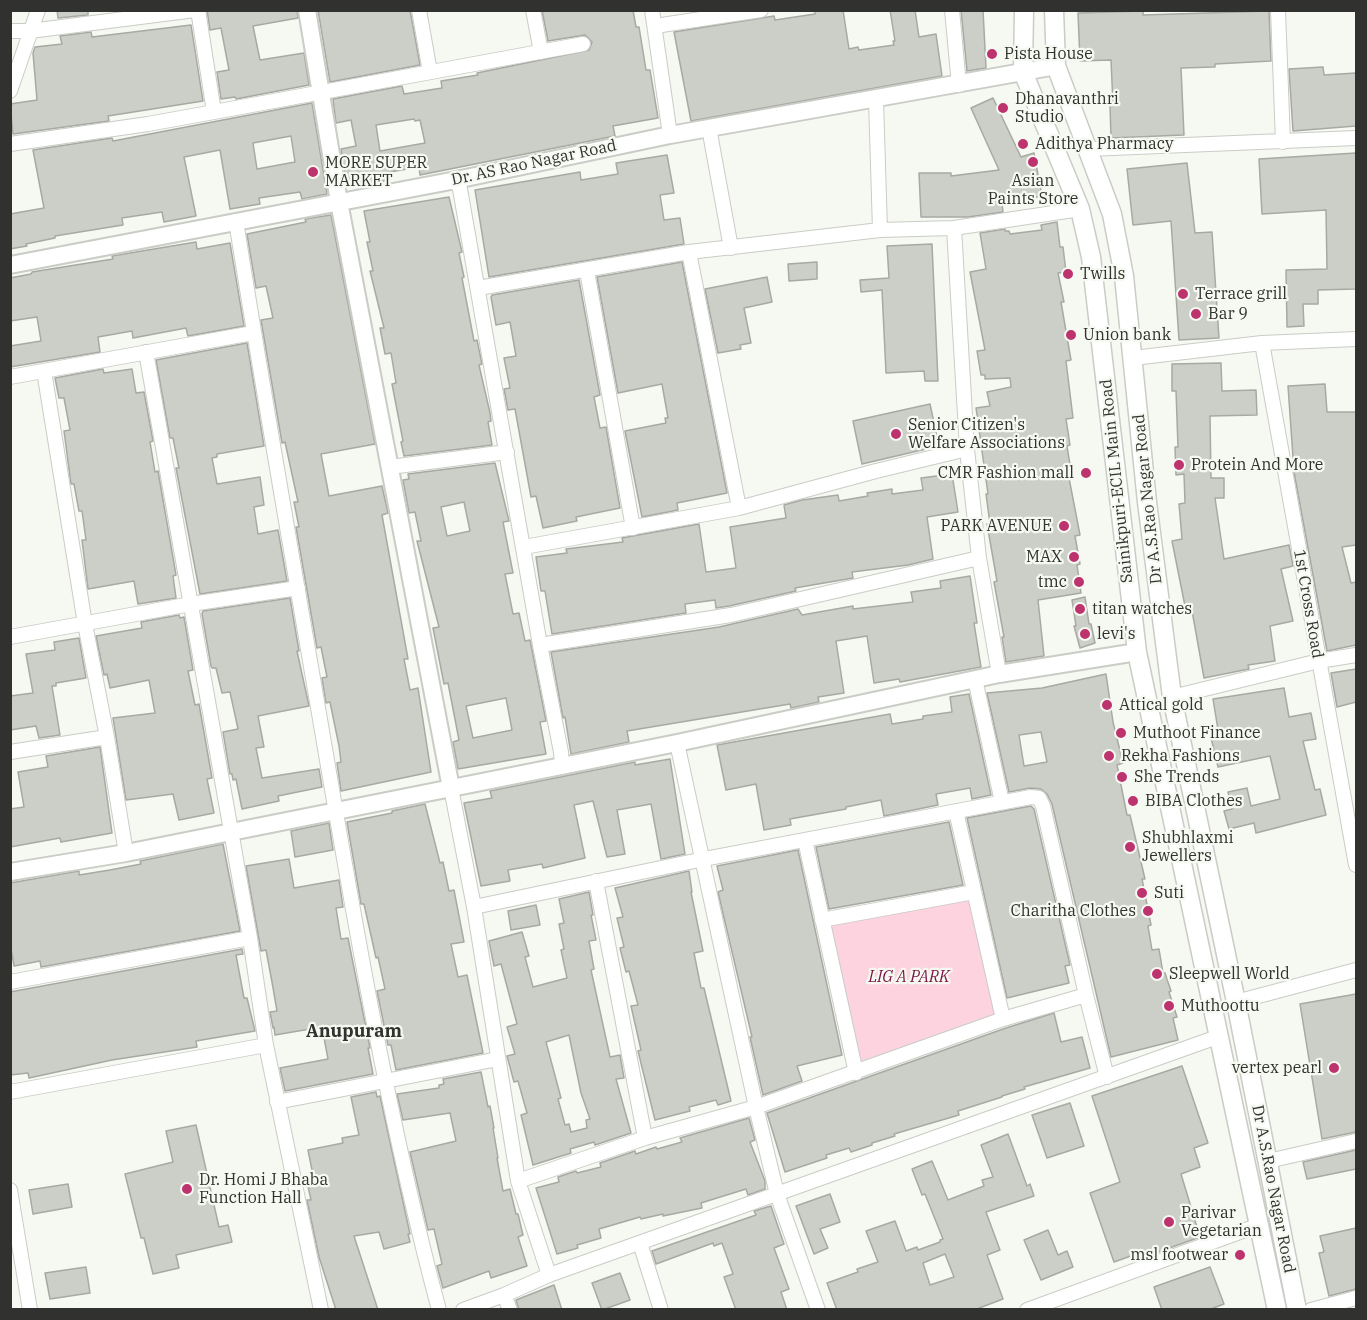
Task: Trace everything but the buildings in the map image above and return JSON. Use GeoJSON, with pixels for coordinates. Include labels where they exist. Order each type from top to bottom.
{"type":"FeatureCollection","features":[{"type":"Feature","properties":{"kind":"main road","name":"Sainikpuri-ECIL Main Road"},"geometry":{"type":"LineString","coordinates":[[1024,10],[1023,72],[1080,209],[1091,257],[1137,652],[1277,1310]]}},
{"type":"Feature","properties":{"kind":"main road","name":"Dr A.S.Rao Nagar Road"},"geometry":{"type":"LineString","coordinates":[[1054,10],[1056,66],[1112,214],[1124,276],[1147,502],[1172,697],[1297,1310]]}},
{"type":"Feature","properties":{"kind":"main road"},"geometry":{"type":"LineString","coordinates":[[1120,504],[1147,502]]}},
{"type":"Feature","properties":{"kind":"street"},"geometry":{"type":"LineString","coordinates":[[10,92],[38,10]]}},
{"type":"Feature","properties":{"kind":"street"},"geometry":{"type":"LineString","coordinates":[[10,31],[30,31],[197,10],[214,112]]}},
{"type":"Feature","properties":{"kind":"street"},"geometry":{"type":"LineString","coordinates":[[307,10],[339,202],[474,907],[518,1181],[549,1275]]}},
{"type":"Feature","properties":{"kind":"street"},"geometry":{"type":"LineString","coordinates":[[419,10],[430,72]]}},
{"type":"Feature","properties":{"kind":"street"},"geometry":{"type":"LineString","coordinates":[[532,10],[541,52]]}},
{"type":"Feature","properties":{"kind":"street"},"geometry":{"type":"LineString","coordinates":[[652,10],[670,135]]}},
{"type":"Feature","properties":{"kind":"street"},"geometry":{"type":"LineString","coordinates":[[655,26],[761,10]]}},
{"type":"Feature","properties":{"kind":"street"},"geometry":{"type":"LineString","coordinates":[[952,10],[959,85]]}},
{"type":"Feature","properties":{"kind":"street"},"geometry":{"type":"LineString","coordinates":[[1278,10],[1283,142]]}},
{"type":"Feature","properties":{"kind":"street"},"geometry":{"type":"LineString","coordinates":[[10,144],[148,124],[583,44]]}},
{"type":"Feature","properties":{"kind":"street","name":"Dr. AS Rao Nagar Road"},"geometry":{"type":"LineString","coordinates":[[10,265],[456,180],[670,135],[1056,66]]}},
{"type":"Feature","properties":{"kind":"street"},"geometry":{"type":"LineString","coordinates":[[876,100],[880,230]]}},
{"type":"Feature","properties":{"kind":"street"},"geometry":{"type":"LineString","coordinates":[[709,128],[731,248]]}},
{"type":"Feature","properties":{"kind":"street"},"geometry":{"type":"LineString","coordinates":[[1088,149],[1356,138]]}},
{"type":"Feature","properties":{"kind":"street"},"geometry":{"type":"LineString","coordinates":[[456,180],[460,189],[478,288],[562,766]]}},
{"type":"Feature","properties":{"kind":"street"},"geometry":{"type":"LineString","coordinates":[[478,288],[689,252],[880,230],[954,228],[1080,209]]}},
{"type":"Feature","properties":{"kind":"street"},"geometry":{"type":"LineString","coordinates":[[236,221],[253,333],[385,1082],[416,1225],[439,1310]]}},
{"type":"Feature","properties":{"kind":"street"},"geometry":{"type":"LineString","coordinates":[[954,228],[967,449],[979,558],[999,674]]}},
{"type":"Feature","properties":{"kind":"street"},"geometry":{"type":"LineString","coordinates":[[689,252],[739,508]]}},
{"type":"Feature","properties":{"kind":"street"},"geometry":{"type":"LineString","coordinates":[[587,271],[633,528]]}},
{"type":"Feature","properties":{"kind":"street"},"geometry":{"type":"LineString","coordinates":[[10,377],[253,333]]}},
{"type":"Feature","properties":{"kind":"street"},"geometry":{"type":"LineString","coordinates":[[1133,358],[1262,343],[1356,339]]}},
{"type":"Feature","properties":{"kind":"street","name":"1st Cross Road"},"geometry":{"type":"LineString","coordinates":[[1262,343],[1318,661],[1356,859]]}},
{"type":"Feature","properties":{"kind":"street"},"geometry":{"type":"LineString","coordinates":[[146,352],[250,938],[266,1045],[321,1310]]}},
{"type":"Feature","properties":{"kind":"street"},"geometry":{"type":"LineString","coordinates":[[44,371],[85,624],[126,853]]}},
{"type":"Feature","properties":{"kind":"street"},"geometry":{"type":"LineString","coordinates":[[524,547],[739,508],[967,449]]}},
{"type":"Feature","properties":{"kind":"street"},"geometry":{"type":"LineString","coordinates":[[390,467],[507,452]]}},
{"type":"Feature","properties":{"kind":"street"},"geometry":{"type":"LineString","coordinates":[[540,645],[731,615],[979,558]]}},
{"type":"Feature","properties":{"kind":"street"},"geometry":{"type":"LineString","coordinates":[[10,637],[191,604],[298,588]]}},
{"type":"Feature","properties":{"kind":"street"},"geometry":{"type":"LineString","coordinates":[[10,872],[126,853],[678,743],[999,674],[1137,652]]}},
{"type":"Feature","properties":{"kind":"street"},"geometry":{"type":"LineString","coordinates":[[1172,697],[1318,661],[1356,654]]}},
{"type":"Feature","properties":{"kind":"street"},"geometry":{"type":"LineString","coordinates":[[975,679],[1002,802]]}},
{"type":"Feature","properties":{"kind":"street"},"geometry":{"type":"LineString","coordinates":[[10,752],[106,736]]}},
{"type":"Feature","properties":{"kind":"street"},"geometry":{"type":"LineString","coordinates":[[678,743],[756,1107],[777,1194],[818,1310]]}},
{"type":"Feature","properties":{"kind":"street"},"geometry":{"type":"LineString","coordinates":[[474,907],[704,859],[1002,802],[1031,797],[1039,798],[1043,806],[1107,1077]]}},
{"type":"Feature","properties":{"kind":"street"},"geometry":{"type":"LineString","coordinates":[[956,811],[1003,1019]]}},
{"type":"Feature","properties":{"kind":"street"},"geometry":{"type":"LineString","coordinates":[[805,840],[856,1073]]}},
{"type":"Feature","properties":{"kind":"street"},"geometry":{"type":"LineString","coordinates":[[596,881],[645,1138]]}},
{"type":"Feature","properties":{"kind":"street"},"geometry":{"type":"LineString","coordinates":[[822,920],[974,892]]}},
{"type":"Feature","properties":{"kind":"street"},"geometry":{"type":"LineString","coordinates":[[10,982],[250,938]]}},
{"type":"Feature","properties":{"kind":"street"},"geometry":{"type":"LineString","coordinates":[[1236,1002],[1356,970]]}},
{"type":"Feature","properties":{"kind":"street"},"geometry":{"type":"LineString","coordinates":[[518,1181],[645,1138],[756,1107],[1003,1019],[1086,994]]}},
{"type":"Feature","properties":{"kind":"street"},"geometry":{"type":"LineString","coordinates":[[463,1310],[549,1275],[1220,1036]]}},
{"type":"Feature","properties":{"kind":"street"},"geometry":{"type":"LineString","coordinates":[[10,1092],[266,1045]]}},
{"type":"Feature","properties":{"kind":"street"},"geometry":{"type":"LineString","coordinates":[[277,1102],[498,1059]]}},
{"type":"Feature","properties":{"kind":"street"},"geometry":{"type":"LineString","coordinates":[[1268,1161],[1356,1141]]}},
{"type":"Feature","properties":{"kind":"street"},"geometry":{"type":"LineString","coordinates":[[10,1190],[30,1310]]}},
{"type":"Feature","properties":{"kind":"street"},"geometry":{"type":"LineString","coordinates":[[1027,1310],[1259,1225]]}},
{"type":"Feature","properties":{"kind":"street"},"geometry":{"type":"LineString","coordinates":[[639,1243],[661,1310]]}},
{"type":"Feature","properties":{"kind":"street"},"geometry":{"type":"LineString","coordinates":[[504,1295],[510,1310]]}},
{"type":"Feature","properties":{"kind":"street"},"geometry":{"type":"LineString","coordinates":[[1311,1310],[1356,1298]]}},
{"type":"Feature","properties":{"kind":"green space","name":"LIG A PARK"},"geometry":{"type":"Polygon","coordinates":[[[970,899],[996,1014],[862,1064],[829,925],[970,899]]]}},
{"type":"Feature","properties":{"kind":"place","name":"Pista House"},"geometry":{"type":"Point","coordinates":[992,54]}},
{"type":"Feature","properties":{"kind":"place","name":"Dhanavanthri Studio"},"geometry":{"type":"Point","coordinates":[1003,108]}},
{"type":"Feature","properties":{"kind":"place","name":"Adithya Pharmacy"},"geometry":{"type":"Point","coordinates":[1023,144]}},
{"type":"Feature","properties":{"kind":"place","name":"Asian Paints Store"},"geometry":{"type":"Point","coordinates":[1033,162]}},
{"type":"Feature","properties":{"kind":"place","name":"MORE SUPER MARKET"},"geometry":{"type":"Point","coordinates":[313,172]}},
{"type":"Feature","properties":{"kind":"place","name":"Twills"},"geometry":{"type":"Point","coordinates":[1068,274]}},
{"type":"Feature","properties":{"kind":"place","name":"Terrace grill"},"geometry":{"type":"Point","coordinates":[1183,294]}},
{"type":"Feature","properties":{"kind":"place","name":"Bar 9"},"geometry":{"type":"Point","coordinates":[1196,314]}},
{"type":"Feature","properties":{"kind":"place","name":"Union bank"},"geometry":{"type":"Point","coordinates":[1071,335]}},
{"type":"Feature","properties":{"kind":"place","name":"Senior Citizen's Welfare Associations"},"geometry":{"type":"Point","coordinates":[896,434]}},
{"type":"Feature","properties":{"kind":"place","name":"Protein And More"},"geometry":{"type":"Point","coordinates":[1179,465]}},
{"type":"Feature","properties":{"kind":"place","name":"CMR Fashion mall"},"geometry":{"type":"Point","coordinates":[1086,473]}},
{"type":"Feature","properties":{"kind":"place","name":"PARK AVENUE"},"geometry":{"type":"Point","coordinates":[1064,526]}},
{"type":"Feature","properties":{"kind":"place","name":"MAX"},"geometry":{"type":"Point","coordinates":[1074,557]}},
{"type":"Feature","properties":{"kind":"place","name":"tmc"},"geometry":{"type":"Point","coordinates":[1079,582]}},
{"type":"Feature","properties":{"kind":"place","name":"titan watches"},"geometry":{"type":"Point","coordinates":[1080,609]}},
{"type":"Feature","properties":{"kind":"place","name":"levi's"},"geometry":{"type":"Point","coordinates":[1085,634]}},
{"type":"Feature","properties":{"kind":"place","name":"Attical gold"},"geometry":{"type":"Point","coordinates":[1107,705]}},
{"type":"Feature","properties":{"kind":"place","name":"Muthoot Finance"},"geometry":{"type":"Point","coordinates":[1121,733]}},
{"type":"Feature","properties":{"kind":"place","name":"Rekha Fashions"},"geometry":{"type":"Point","coordinates":[1109,756]}},
{"type":"Feature","properties":{"kind":"place","name":"She Trends"},"geometry":{"type":"Point","coordinates":[1122,777]}},
{"type":"Feature","properties":{"kind":"place","name":"BIBA Clothes"},"geometry":{"type":"Point","coordinates":[1133,801]}},
{"type":"Feature","properties":{"kind":"place","name":"Shubhlaxmi Jewellers"},"geometry":{"type":"Point","coordinates":[1130,847]}},
{"type":"Feature","properties":{"kind":"place","name":"Suti"},"geometry":{"type":"Point","coordinates":[1142,893]}},
{"type":"Feature","properties":{"kind":"place","name":"Charitha Clothes"},"geometry":{"type":"Point","coordinates":[1148,911]}},
{"type":"Feature","properties":{"kind":"place","name":"Sleepwell World"},"geometry":{"type":"Point","coordinates":[1157,974]}},
{"type":"Feature","properties":{"kind":"place","name":"Muthoottu"},"geometry":{"type":"Point","coordinates":[1169,1006]}},
{"type":"Feature","properties":{"kind":"place","name":"vertex pearl"},"geometry":{"type":"Point","coordinates":[1334,1068]}},
{"type":"Feature","properties":{"kind":"place","name":"Dr. Homi J Bhaba Function Hall"},"geometry":{"type":"Point","coordinates":[187,1189]}},
{"type":"Feature","properties":{"kind":"place","name":"Parivar Vegetarian"},"geometry":{"type":"Point","coordinates":[1169,1222]}},
{"type":"Feature","properties":{"kind":"place","name":"msl footwear"},"geometry":{"type":"Point","coordinates":[1240,1255]}},
{"type":"Feature","properties":{"kind":"district","name":"Anupuram"},"geometry":{"type":"Point","coordinates":[354,1032]}}]}
